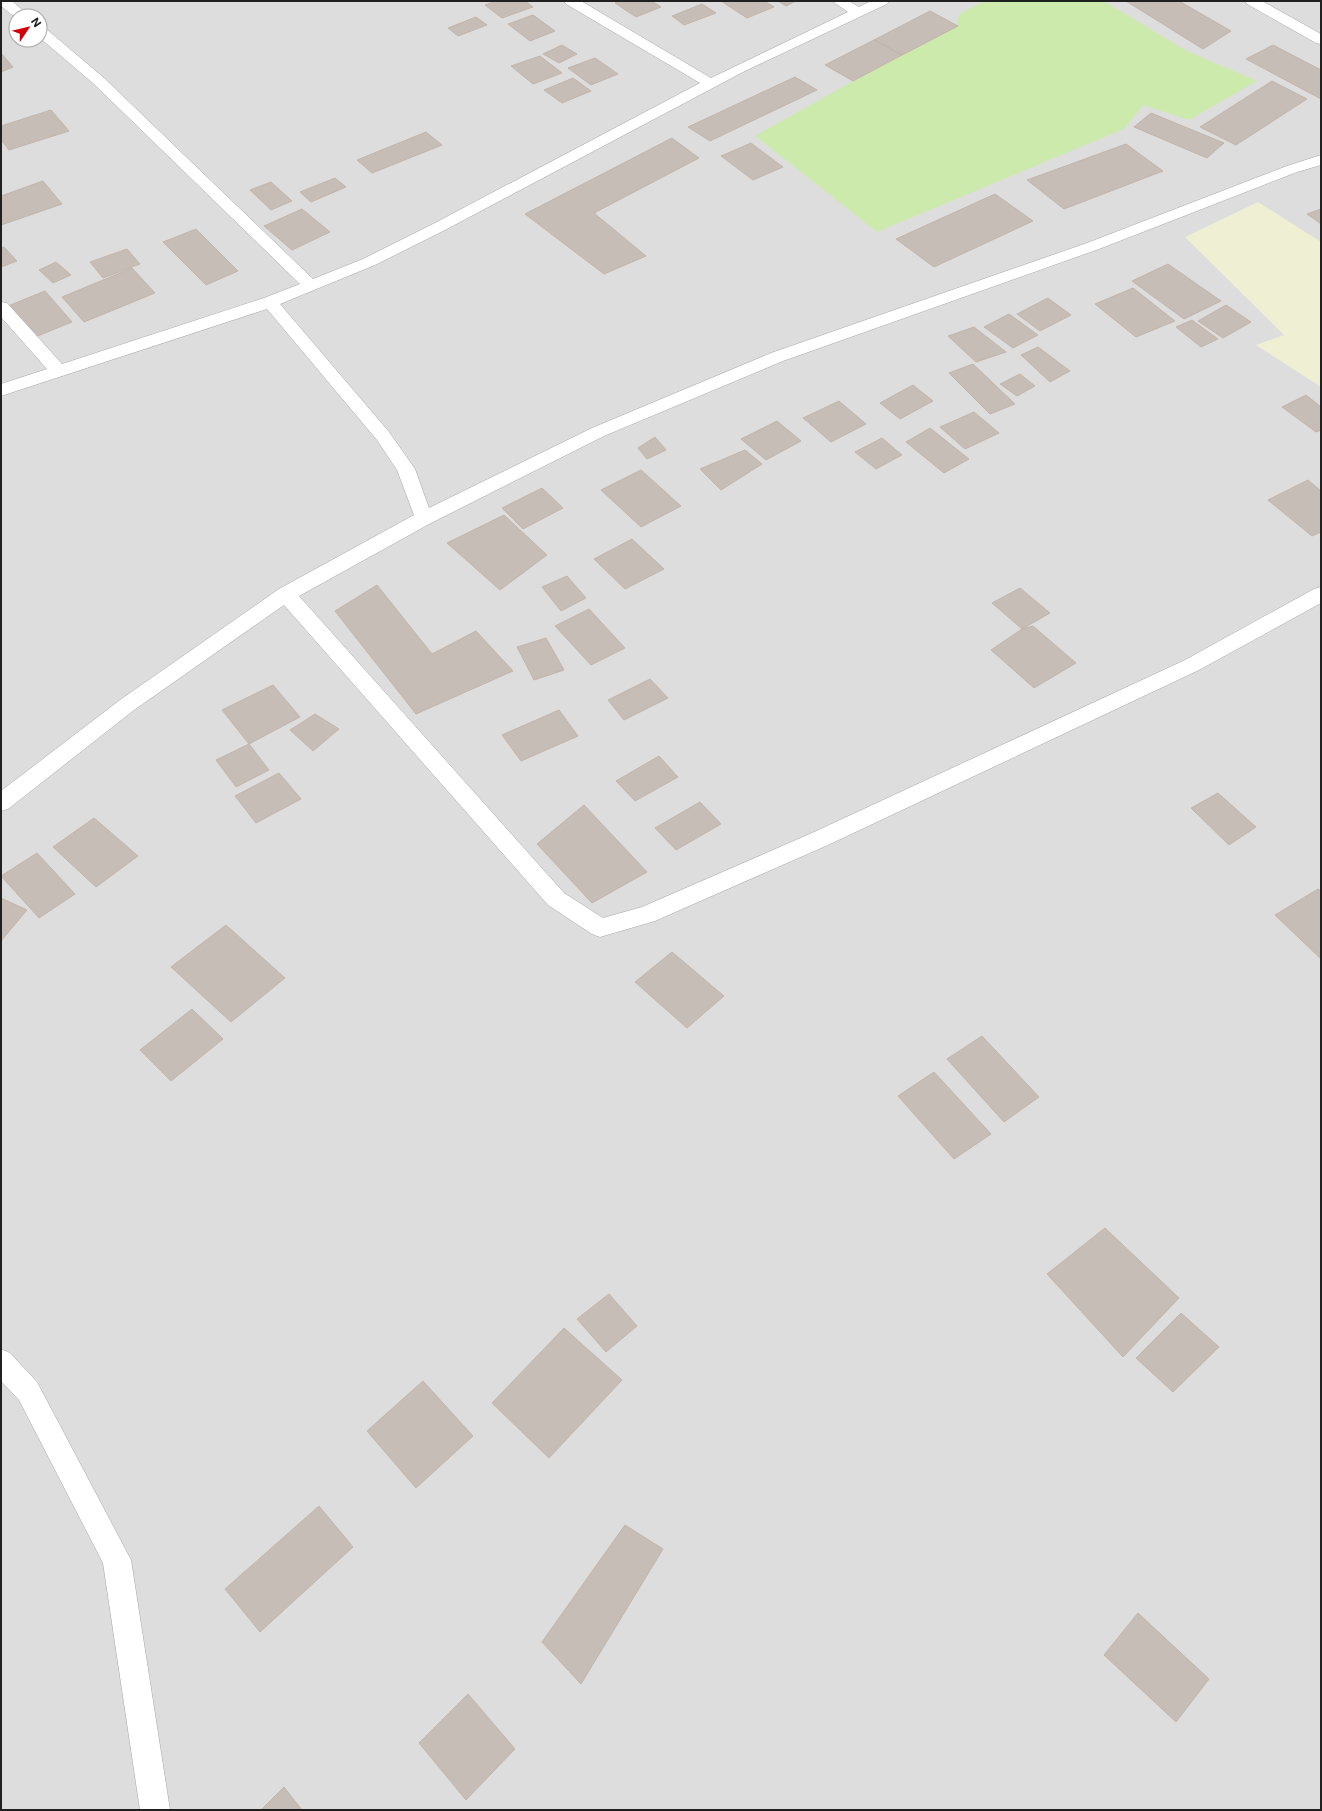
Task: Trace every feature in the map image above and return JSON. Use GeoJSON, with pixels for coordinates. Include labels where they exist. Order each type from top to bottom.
{"type":"FeatureCollection","features":[{"type":"Feature","properties":{"kind":"street"},"geometry":{"type":"LineString","coordinates":[[4,1],[12,8]]}},
{"type":"Feature","properties":{"kind":"street"},"geometry":{"type":"LineString","coordinates":[[571,1],[711,84]]}},
{"type":"Feature","properties":{"kind":"street"},"geometry":{"type":"LineString","coordinates":[[838,1],[858,12]]}},
{"type":"Feature","properties":{"kind":"street"},"geometry":{"type":"LineString","coordinates":[[1,390],[270,302],[369,262],[439,227],[711,84],[882,1]]}},
{"type":"Feature","properties":{"kind":"street"},"geometry":{"type":"LineString","coordinates":[[1252,1],[1321,40]]}},
{"type":"Feature","properties":{"kind":"street"},"geometry":{"type":"LineString","coordinates":[[48,38],[99,81],[180,161],[311,286]]}},
{"type":"Feature","properties":{"kind":"street"},"geometry":{"type":"LineString","coordinates":[[1,804],[127,705],[286,594],[424,518],[598,432],[777,357],[1093,246],[1292,169],[1321,160]]}},
{"type":"Feature","properties":{"kind":"street"},"geometry":{"type":"LineString","coordinates":[[270,302],[383,436],[406,469],[424,518]]}},
{"type":"Feature","properties":{"kind":"street"},"geometry":{"type":"LineString","coordinates":[[1,307],[58,371]]}},
{"type":"Feature","properties":{"kind":"street"},"geometry":{"type":"LineString","coordinates":[[286,594],[556,899],[600,928],[647,915],[820,839],[1192,665],[1321,594]]}},
{"type":"Feature","properties":{"kind":"street"},"geometry":{"type":"LineString","coordinates":[[1,1362],[28,1392],[116,1560],[155,1810]]}},
{"type":"Feature","properties":{"kind":"shaded area"},"geometry":{"type":"Polygon","coordinates":[[[1,1],[1321,1],[1321,1810],[1,1810],[1,1]]]}},
{"type":"Feature","properties":{"kind":"green space"},"geometry":{"type":"Polygon","coordinates":[[[985,1],[1104,1],[1185,50],[1257,81],[1189,120],[1143,105],[1124,129],[877,232],[755,136],[853,81],[957,26],[959,14],[985,1]]]}},
{"type":"Feature","properties":{"kind":"green space"},"geometry":{"type":"Polygon","coordinates":[[[1258,202],[1321,242],[1321,387],[1256,345],[1284,335],[1185,237],[1258,202]]]}},
{"type":"Feature","properties":{"kind":"building"},"geometry":{"type":"Polygon","coordinates":[[[496,1],[525,1],[533,7],[502,18],[485,5],[496,1]]]}},
{"type":"Feature","properties":{"kind":"building"},"geometry":{"type":"Polygon","coordinates":[[[620,1],[652,1],[661,7],[636,17],[615,3],[620,1]]]}},
{"type":"Feature","properties":{"kind":"building"},"geometry":{"type":"Polygon","coordinates":[[[721,1],[764,1],[774,7],[747,18],[721,1]]]}},
{"type":"Feature","properties":{"kind":"building"},"geometry":{"type":"Polygon","coordinates":[[[778,1],[796,1],[786,6],[778,1]]]}},
{"type":"Feature","properties":{"kind":"building"},"geometry":{"type":"Polygon","coordinates":[[[1126,1],[1179,1],[1231,31],[1203,49],[1126,1]]]}},
{"type":"Feature","properties":{"kind":"building"},"geometry":{"type":"Polygon","coordinates":[[[702,4],[716,13],[684,25],[672,16],[702,4]]]}},
{"type":"Feature","properties":{"kind":"building"},"geometry":{"type":"Polygon","coordinates":[[[930,11],[958,26],[902,55],[874,40],[930,11]]]}},
{"type":"Feature","properties":{"kind":"building"},"geometry":{"type":"Polygon","coordinates":[[[533,15],[555,31],[530,41],[508,24],[533,15]]]}},
{"type":"Feature","properties":{"kind":"building"},"geometry":{"type":"Polygon","coordinates":[[[476,17],[487,25],[458,36],[448,28],[476,17]]]}},
{"type":"Feature","properties":{"kind":"building"},"geometry":{"type":"Polygon","coordinates":[[[874,40],[902,55],[853,81],[825,65],[874,40]]]}},
{"type":"Feature","properties":{"kind":"building"},"geometry":{"type":"Polygon","coordinates":[[[562,45],[577,54],[559,63],[543,54],[562,45]]]}},
{"type":"Feature","properties":{"kind":"building"},"geometry":{"type":"Polygon","coordinates":[[[1273,45],[1321,70],[1321,99],[1246,59],[1273,45]]]}},
{"type":"Feature","properties":{"kind":"building"},"geometry":{"type":"Polygon","coordinates":[[[1,53],[13,67],[1,72],[1,53]]]}},
{"type":"Feature","properties":{"kind":"building"},"geometry":{"type":"Polygon","coordinates":[[[540,56],[562,73],[533,84],[511,66],[540,56]]]}},
{"type":"Feature","properties":{"kind":"building"},"geometry":{"type":"Polygon","coordinates":[[[595,58],[618,74],[591,85],[568,68],[595,58]]]}},
{"type":"Feature","properties":{"kind":"building"},"geometry":{"type":"Polygon","coordinates":[[[795,77],[817,90],[710,141],[688,127],[795,77]]]}},
{"type":"Feature","properties":{"kind":"building"},"geometry":{"type":"Polygon","coordinates":[[[573,78],[591,91],[562,103],[544,90],[573,78]]]}},
{"type":"Feature","properties":{"kind":"building"},"geometry":{"type":"Polygon","coordinates":[[[1272,81],[1307,99],[1236,145],[1200,127],[1272,81]]]}},
{"type":"Feature","properties":{"kind":"building"},"geometry":{"type":"Polygon","coordinates":[[[51,110],[69,131],[9,150],[1,140],[1,126],[51,110]]]}},
{"type":"Feature","properties":{"kind":"building"},"geometry":{"type":"Polygon","coordinates":[[[1151,113],[1224,143],[1207,158],[1134,127],[1151,113]]]}},
{"type":"Feature","properties":{"kind":"building"},"geometry":{"type":"Polygon","coordinates":[[[426,132],[442,145],[372,173],[357,160],[426,132]]]}},
{"type":"Feature","properties":{"kind":"building"},"geometry":{"type":"Polygon","coordinates":[[[672,138],[699,158],[594,213],[646,256],[604,274],[525,214],[672,138]]]}},
{"type":"Feature","properties":{"kind":"building"},"geometry":{"type":"Polygon","coordinates":[[[751,143],[783,167],[753,180],[721,156],[751,143]]]}},
{"type":"Feature","properties":{"kind":"building"},"geometry":{"type":"Polygon","coordinates":[[[1126,144],[1163,171],[1064,209],[1027,180],[1126,144]]]}},
{"type":"Feature","properties":{"kind":"building"},"geometry":{"type":"Polygon","coordinates":[[[335,178],[346,187],[311,202],[300,192],[335,178]]]}},
{"type":"Feature","properties":{"kind":"building"},"geometry":{"type":"Polygon","coordinates":[[[43,181],[62,204],[1,225],[1,196],[43,181]]]}},
{"type":"Feature","properties":{"kind":"building"},"geometry":{"type":"Polygon","coordinates":[[[271,182],[292,201],[271,210],[250,190],[271,182]]]}},
{"type":"Feature","properties":{"kind":"building"},"geometry":{"type":"Polygon","coordinates":[[[995,194],[1033,221],[934,267],[896,239],[995,194]]]}},
{"type":"Feature","properties":{"kind":"building"},"geometry":{"type":"Polygon","coordinates":[[[302,209],[330,232],[292,250],[264,226],[302,209]]]}},
{"type":"Feature","properties":{"kind":"building"},"geometry":{"type":"Polygon","coordinates":[[[1321,209],[1321,224],[1307,214],[1321,209]]]}},
{"type":"Feature","properties":{"kind":"building"},"geometry":{"type":"Polygon","coordinates":[[[196,229],[238,271],[206,285],[163,242],[196,229]]]}},
{"type":"Feature","properties":{"kind":"building"},"geometry":{"type":"Polygon","coordinates":[[[4,247],[17,261],[1,267],[1,248],[4,247]]]}},
{"type":"Feature","properties":{"kind":"building"},"geometry":{"type":"Polygon","coordinates":[[[127,249],[140,264],[103,278],[90,262],[127,249]]]}},
{"type":"Feature","properties":{"kind":"building"},"geometry":{"type":"Polygon","coordinates":[[[56,262],[71,275],[53,283],[39,270],[56,262]]]}},
{"type":"Feature","properties":{"kind":"building"},"geometry":{"type":"Polygon","coordinates":[[[1168,264],[1221,301],[1184,319],[1132,281],[1168,264]]]}},
{"type":"Feature","properties":{"kind":"building"},"geometry":{"type":"Polygon","coordinates":[[[132,268],[155,293],[84,322],[62,297],[132,268]]]}},
{"type":"Feature","properties":{"kind":"building"},"geometry":{"type":"Polygon","coordinates":[[[1133,288],[1175,321],[1136,337],[1095,304],[1133,288]]]}},
{"type":"Feature","properties":{"kind":"building"},"geometry":{"type":"Polygon","coordinates":[[[45,291],[72,322],[35,337],[8,306],[45,291]]]}},
{"type":"Feature","properties":{"kind":"building"},"geometry":{"type":"Polygon","coordinates":[[[1048,298],[1071,315],[1040,331],[1017,314],[1048,298]]]}},
{"type":"Feature","properties":{"kind":"building"},"geometry":{"type":"Polygon","coordinates":[[[1226,305],[1251,322],[1223,338],[1198,321],[1226,305]]]}},
{"type":"Feature","properties":{"kind":"building"},"geometry":{"type":"Polygon","coordinates":[[[1009,314],[1038,335],[1013,348],[984,327],[1009,314]]]}},
{"type":"Feature","properties":{"kind":"building"},"geometry":{"type":"Polygon","coordinates":[[[1192,320],[1218,339],[1201,347],[1176,327],[1192,320]]]}},
{"type":"Feature","properties":{"kind":"building"},"geometry":{"type":"Polygon","coordinates":[[[974,327],[1006,352],[976,362],[948,336],[974,327]]]}},
{"type":"Feature","properties":{"kind":"building"},"geometry":{"type":"Polygon","coordinates":[[[1038,347],[1070,371],[1050,382],[1021,355],[1038,347]]]}},
{"type":"Feature","properties":{"kind":"building"},"geometry":{"type":"Polygon","coordinates":[[[973,364],[1015,404],[990,414],[949,373],[973,364]]]}},
{"type":"Feature","properties":{"kind":"building"},"geometry":{"type":"Polygon","coordinates":[[[1020,374],[1035,386],[1017,396],[1000,384],[1020,374]]]}},
{"type":"Feature","properties":{"kind":"building"},"geometry":{"type":"Polygon","coordinates":[[[913,385],[933,401],[900,419],[880,403],[913,385]]]}},
{"type":"Feature","properties":{"kind":"building"},"geometry":{"type":"Polygon","coordinates":[[[1306,395],[1321,407],[1321,430],[1316,432],[1282,407],[1306,395]]]}},
{"type":"Feature","properties":{"kind":"building"},"geometry":{"type":"Polygon","coordinates":[[[839,401],[866,424],[831,442],[803,418],[839,401]]]}},
{"type":"Feature","properties":{"kind":"building"},"geometry":{"type":"Polygon","coordinates":[[[974,412],[999,433],[965,449],[940,427],[974,412]]]}},
{"type":"Feature","properties":{"kind":"building"},"geometry":{"type":"Polygon","coordinates":[[[777,421],[801,441],[766,460],[741,439],[777,421]]]}},
{"type":"Feature","properties":{"kind":"building"},"geometry":{"type":"Polygon","coordinates":[[[930,428],[969,459],[944,473],[906,442],[930,428]]]}},
{"type":"Feature","properties":{"kind":"building"},"geometry":{"type":"Polygon","coordinates":[[[655,437],[666,450],[647,459],[638,448],[655,437]]]}},
{"type":"Feature","properties":{"kind":"building"},"geometry":{"type":"Polygon","coordinates":[[[882,438],[902,455],[876,469],[855,452],[882,438]]]}},
{"type":"Feature","properties":{"kind":"building"},"geometry":{"type":"Polygon","coordinates":[[[745,450],[762,464],[721,490],[700,469],[745,450]]]}},
{"type":"Feature","properties":{"kind":"building"},"geometry":{"type":"Polygon","coordinates":[[[641,470],[681,506],[641,527],[601,490],[641,470]]]}},
{"type":"Feature","properties":{"kind":"building"},"geometry":{"type":"Polygon","coordinates":[[[1308,480],[1321,491],[1321,532],[1312,536],[1268,500],[1308,480]]]}},
{"type":"Feature","properties":{"kind":"building"},"geometry":{"type":"Polygon","coordinates":[[[542,488],[563,508],[523,529],[502,508],[542,488]]]}},
{"type":"Feature","properties":{"kind":"building"},"geometry":{"type":"Polygon","coordinates":[[[504,515],[547,555],[500,590],[447,543],[504,515]]]}},
{"type":"Feature","properties":{"kind":"building"},"geometry":{"type":"Polygon","coordinates":[[[632,539],[664,569],[625,589],[594,559],[632,539]]]}},
{"type":"Feature","properties":{"kind":"building"},"geometry":{"type":"Polygon","coordinates":[[[567,576],[586,598],[561,611],[542,587],[567,576]]]}},
{"type":"Feature","properties":{"kind":"building"},"geometry":{"type":"Polygon","coordinates":[[[377,585],[432,654],[476,631],[513,671],[416,714],[335,611],[377,585]]]}},
{"type":"Feature","properties":{"kind":"building"},"geometry":{"type":"Polygon","coordinates":[[[1020,588],[1050,613],[1022,629],[992,603],[1020,588]]]}},
{"type":"Feature","properties":{"kind":"building"},"geometry":{"type":"Polygon","coordinates":[[[589,609],[625,648],[591,665],[555,626],[589,609]]]}},
{"type":"Feature","properties":{"kind":"building"},"geometry":{"type":"Polygon","coordinates":[[[1033,626],[1076,663],[1034,688],[991,650],[1022,629],[1033,626]]]}},
{"type":"Feature","properties":{"kind":"building"},"geometry":{"type":"Polygon","coordinates":[[[546,638],[564,670],[534,680],[517,647],[546,638]]]}},
{"type":"Feature","properties":{"kind":"building"},"geometry":{"type":"Polygon","coordinates":[[[650,679],[668,698],[624,720],[608,700],[650,679]]]}},
{"type":"Feature","properties":{"kind":"building"},"geometry":{"type":"Polygon","coordinates":[[[273,685],[300,717],[249,744],[222,710],[273,685]]]}},
{"type":"Feature","properties":{"kind":"building"},"geometry":{"type":"Polygon","coordinates":[[[559,710],[578,736],[521,761],[502,735],[559,710]]]}},
{"type":"Feature","properties":{"kind":"building"},"geometry":{"type":"Polygon","coordinates":[[[315,714],[339,729],[313,751],[290,730],[315,714]]]}},
{"type":"Feature","properties":{"kind":"building"},"geometry":{"type":"Polygon","coordinates":[[[249,744],[269,770],[236,787],[216,760],[249,744]]]}},
{"type":"Feature","properties":{"kind":"building"},"geometry":{"type":"Polygon","coordinates":[[[659,756],[678,777],[635,801],[616,781],[659,756]]]}},
{"type":"Feature","properties":{"kind":"building"},"geometry":{"type":"Polygon","coordinates":[[[279,773],[301,799],[256,823],[235,796],[279,773]]]}},
{"type":"Feature","properties":{"kind":"building"},"geometry":{"type":"Polygon","coordinates":[[[1218,793],[1256,827],[1229,845],[1191,808],[1218,793]]]}},
{"type":"Feature","properties":{"kind":"building"},"geometry":{"type":"Polygon","coordinates":[[[700,802],[721,824],[676,850],[655,828],[700,802]]]}},
{"type":"Feature","properties":{"kind":"building"},"geometry":{"type":"Polygon","coordinates":[[[584,805],[647,872],[592,903],[537,844],[584,805]]]}},
{"type":"Feature","properties":{"kind":"building"},"geometry":{"type":"Polygon","coordinates":[[[94,818],[138,856],[96,887],[53,847],[94,818]]]}},
{"type":"Feature","properties":{"kind":"building"},"geometry":{"type":"Polygon","coordinates":[[[37,853],[75,894],[39,918],[1,876],[37,853]]]}},
{"type":"Feature","properties":{"kind":"building"},"geometry":{"type":"Polygon","coordinates":[[[1318,889],[1321,891],[1321,959],[1275,915],[1318,889]]]}},
{"type":"Feature","properties":{"kind":"building"},"geometry":{"type":"Polygon","coordinates":[[[1,898],[27,910],[1,941],[1,898]]]}},
{"type":"Feature","properties":{"kind":"building"},"geometry":{"type":"Polygon","coordinates":[[[226,925],[285,978],[231,1022],[171,967],[226,925]]]}},
{"type":"Feature","properties":{"kind":"building"},"geometry":{"type":"Polygon","coordinates":[[[672,952],[724,996],[687,1028],[635,982],[672,952]]]}},
{"type":"Feature","properties":{"kind":"building"},"geometry":{"type":"Polygon","coordinates":[[[192,1009],[223,1039],[171,1081],[140,1050],[192,1009]]]}},
{"type":"Feature","properties":{"kind":"building"},"geometry":{"type":"Polygon","coordinates":[[[982,1036],[1039,1097],[1004,1122],[947,1059],[982,1036]]]}},
{"type":"Feature","properties":{"kind":"building"},"geometry":{"type":"Polygon","coordinates":[[[934,1072],[991,1134],[954,1159],[898,1096],[934,1072]]]}},
{"type":"Feature","properties":{"kind":"building"},"geometry":{"type":"Polygon","coordinates":[[[1105,1228],[1179,1298],[1123,1357],[1047,1274],[1105,1228]]]}},
{"type":"Feature","properties":{"kind":"building"},"geometry":{"type":"Polygon","coordinates":[[[609,1294],[637,1326],[606,1352],[577,1319],[609,1294]]]}},
{"type":"Feature","properties":{"kind":"building"},"geometry":{"type":"Polygon","coordinates":[[[1181,1313],[1219,1347],[1173,1392],[1136,1358],[1181,1313]]]}},
{"type":"Feature","properties":{"kind":"building"},"geometry":{"type":"Polygon","coordinates":[[[564,1328],[622,1380],[549,1458],[492,1403],[564,1328]]]}},
{"type":"Feature","properties":{"kind":"building"},"geometry":{"type":"Polygon","coordinates":[[[423,1381],[473,1436],[416,1488],[367,1431],[423,1381]]]}},
{"type":"Feature","properties":{"kind":"building"},"geometry":{"type":"Polygon","coordinates":[[[319,1506],[353,1547],[260,1632],[225,1589],[319,1506]]]}},
{"type":"Feature","properties":{"kind":"building"},"geometry":{"type":"Polygon","coordinates":[[[625,1525],[663,1549],[581,1684],[542,1642],[625,1525]]]}},
{"type":"Feature","properties":{"kind":"building"},"geometry":{"type":"Polygon","coordinates":[[[1138,1613],[1209,1679],[1176,1722],[1104,1655],[1138,1613]]]}},
{"type":"Feature","properties":{"kind":"building"},"geometry":{"type":"Polygon","coordinates":[[[468,1694],[515,1749],[466,1800],[419,1743],[468,1694]]]}},
{"type":"Feature","properties":{"kind":"building"},"geometry":{"type":"Polygon","coordinates":[[[284,1787],[302,1810],[261,1810],[284,1787]]]}}]}
